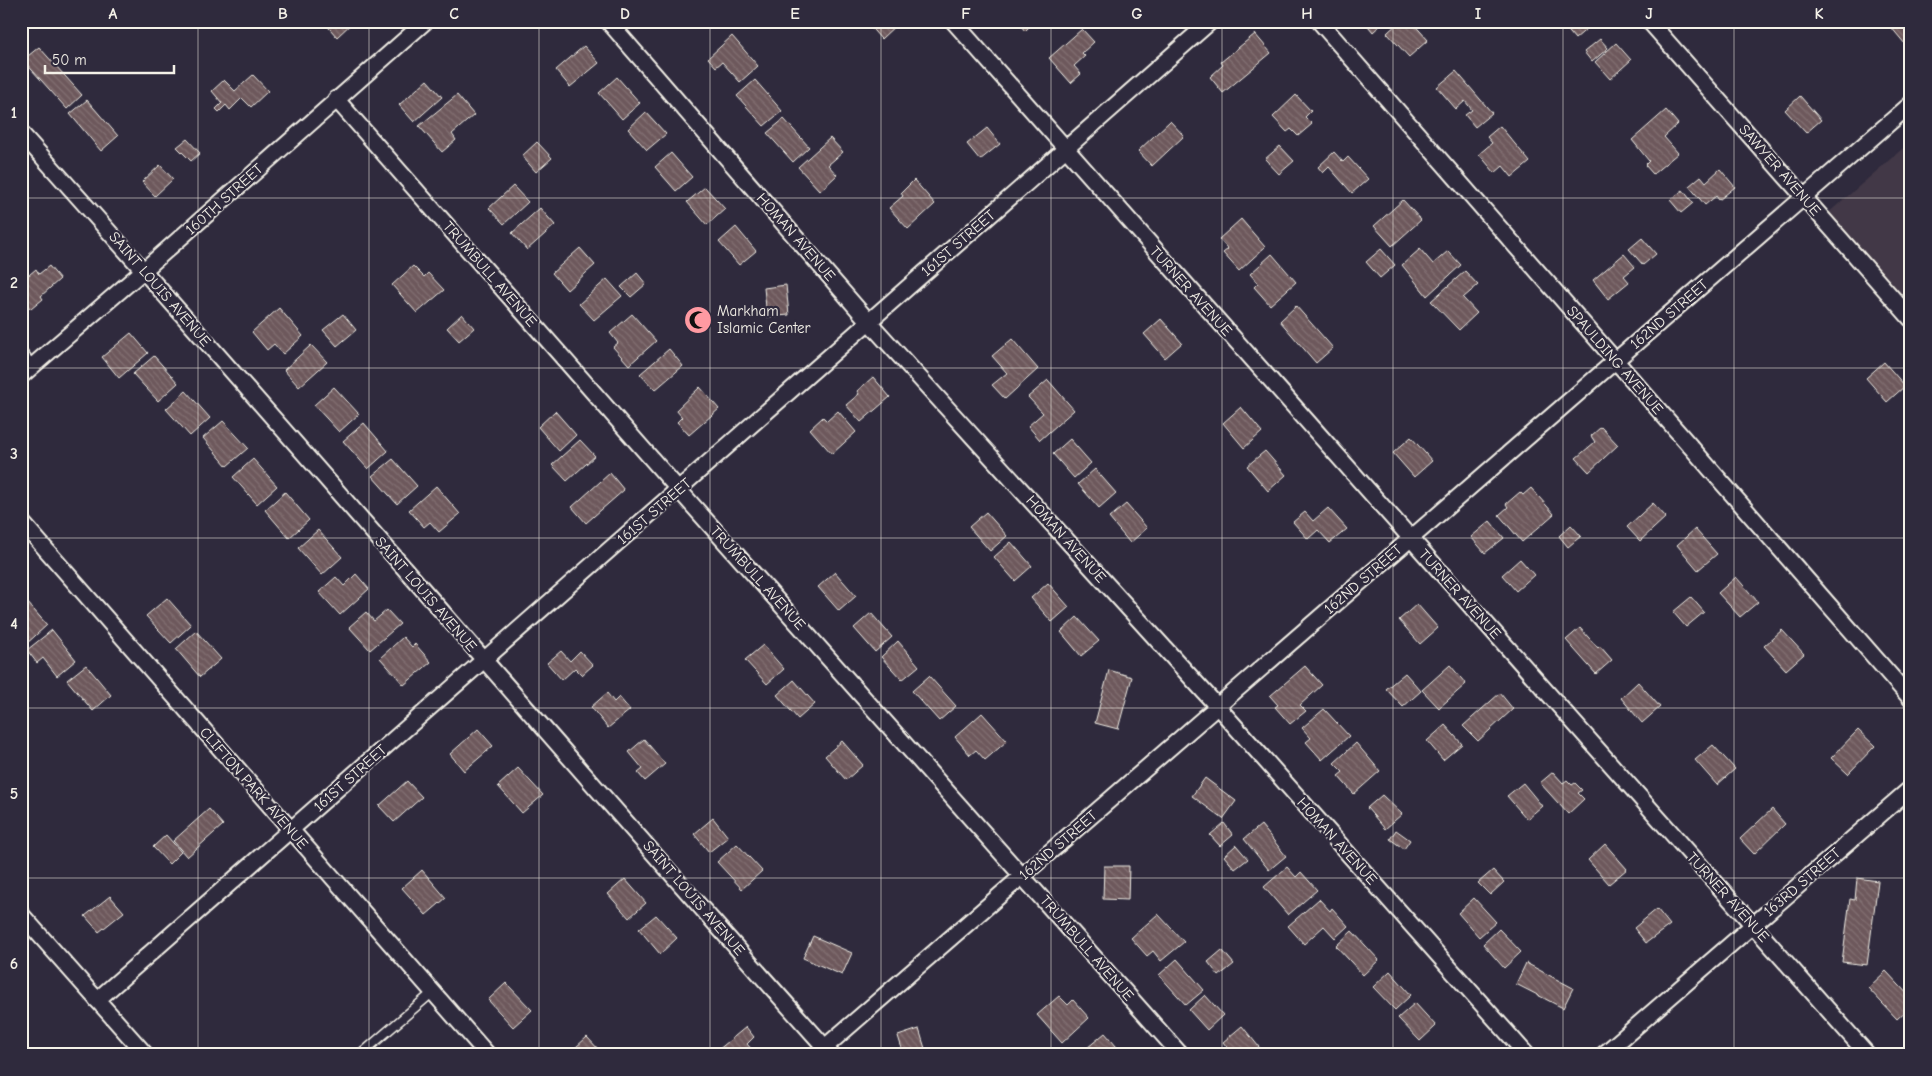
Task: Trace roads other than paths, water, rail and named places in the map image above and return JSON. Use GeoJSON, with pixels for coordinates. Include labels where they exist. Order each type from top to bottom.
{"type":"FeatureCollection","features":[{"type":"Feature","properties":{"kind":"street","name":"160TH STREET"},"geometry":{"type":"LineString","coordinates":[[27,371],[426,21]]}},
{"type":"Feature","properties":{"kind":"street","name":"HOMAN AVENUE"},"geometry":{"type":"LineString","coordinates":[[608,21],[869,322],[1217,706],[1527,1055]]}},
{"type":"Feature","properties":{"kind":"street","name":"TURNER AVENUE"},"geometry":{"type":"LineString","coordinates":[[953,21],[1868,1055]]}},
{"type":"Feature","properties":{"kind":"street","name":"161ST STREET"},"geometry":{"type":"LineString","coordinates":[[98,1000],[1210,21]]}},
{"type":"Feature","properties":{"kind":"street","name":"SPAULDING AVENUE"},"geometry":{"type":"LineString","coordinates":[[1319,21],[1911,699]]}},
{"type":"Feature","properties":{"kind":"street","name":"SAWYER AVENUE"},"geometry":{"type":"LineString","coordinates":[[1649,21],[1911,319]]}},
{"type":"Feature","properties":{"kind":"street","name":"TRUMBULL AVENUE"},"geometry":{"type":"LineString","coordinates":[[336,99],[679,490],[1181,1055]]}},
{"type":"Feature","properties":{"kind":"street","name":"162ND STREET"},"geometry":{"type":"LineString","coordinates":[[824,1052],[1023,875],[1911,104]]}},
{"type":"Feature","properties":{"kind":"street","name":"SAINT LOUIS AVENUE"},"geometry":{"type":"LineString","coordinates":[[21,133],[144,270],[824,1052]]}},
{"type":"Feature","properties":{"kind":"street","name":"CLIFTON PARK AVENUE"},"geometry":{"type":"LineString","coordinates":[[21,520],[488,1055]]}},
{"type":"Feature","properties":{"kind":"street","name":"163RD STREET"},"geometry":{"type":"LineString","coordinates":[[1603,1055],[1911,788]]}},
{"type":"Feature","properties":{"kind":"street"},"geometry":{"type":"LineString","coordinates":[[21,914],[146,1055]]}},
{"type":"Feature","properties":{"kind":"lane"},"geometry":{"type":"LineString","coordinates":[[21,352],[27,371]]}},
{"type":"Feature","properties":{"kind":"lane"},"geometry":{"type":"LineString","coordinates":[[360,1055],[433,992]]}},
{"type":"Feature","properties":{"kind":"place","name":"Markham Islamic Center"},"geometry":{"type":"Point","coordinates":[698,320]}}]}
